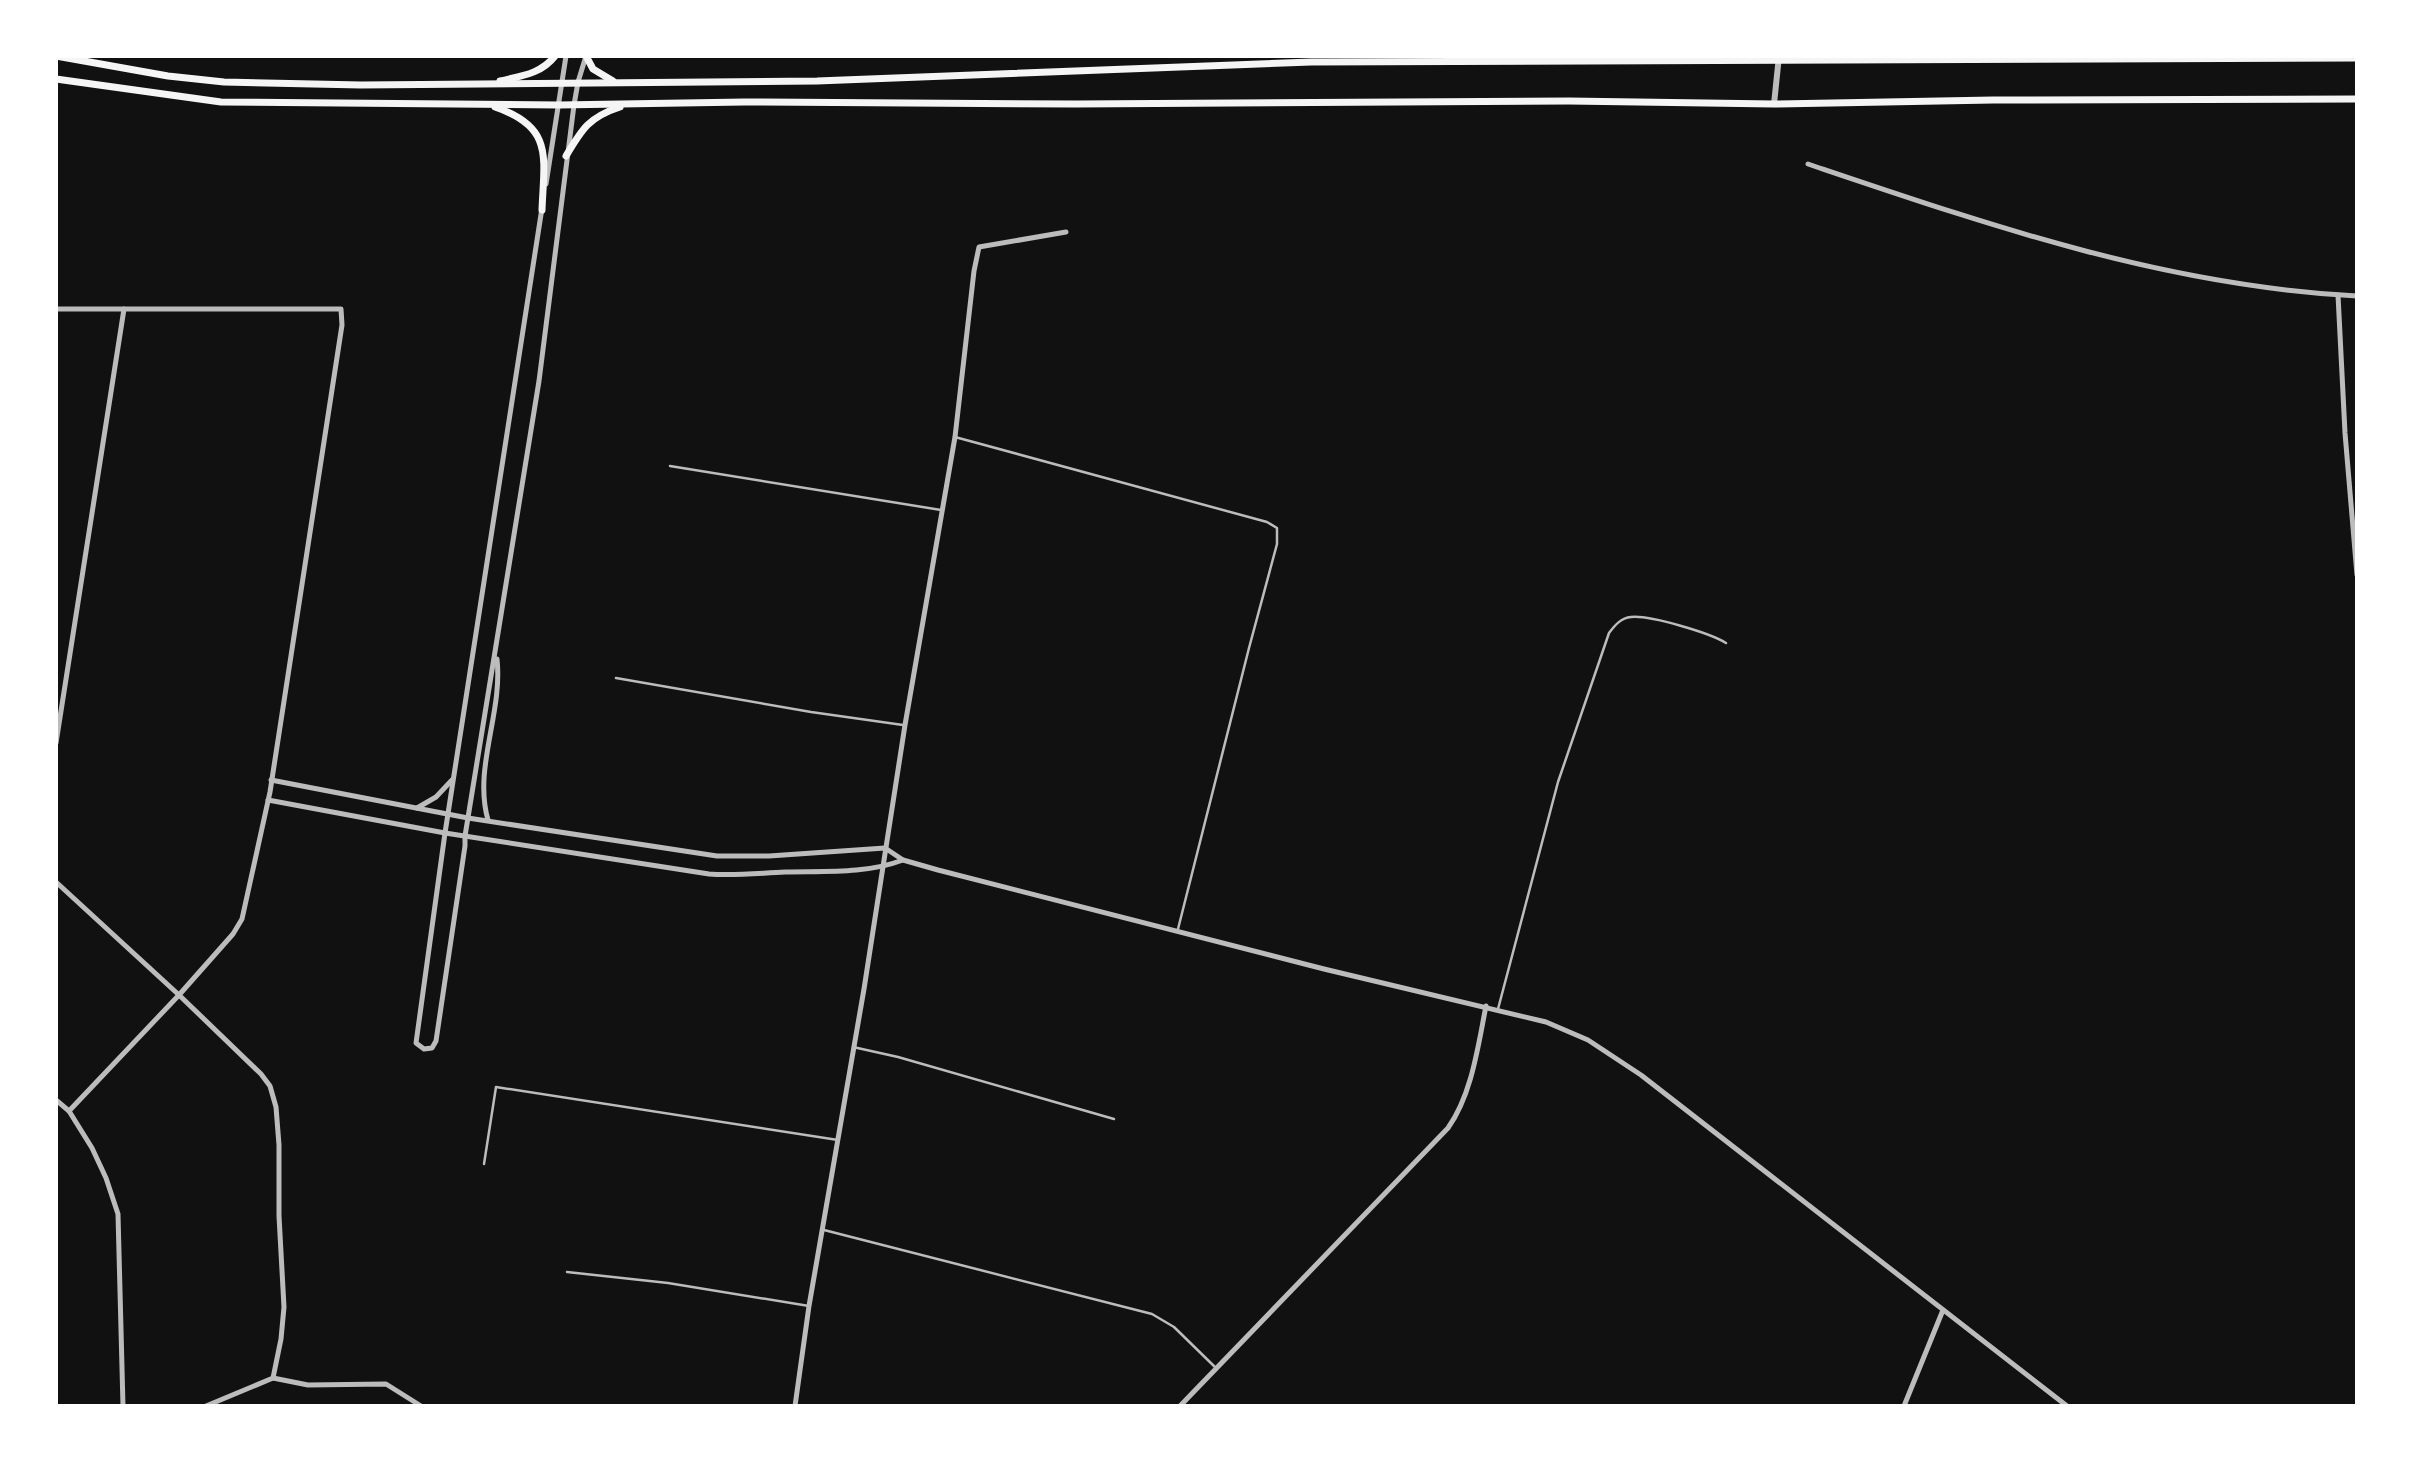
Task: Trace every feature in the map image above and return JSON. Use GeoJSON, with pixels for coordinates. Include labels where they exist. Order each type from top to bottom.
{"type":"FeatureCollection","features":[{"type":"Feature","properties":{"kind":"main road"},"geometry":{"type":"LineString","coordinates":[[56,56],[168,76],[224,82],[361,85],[817,81],[1311,62],[1727,61],[1779,58],[2357,58]]}},
{"type":"Feature","properties":{"kind":"main road"},"geometry":{"type":"LineString","coordinates":[[485,84],[535,72],[555,56]]}},
{"type":"Feature","properties":{"kind":"main road"},"geometry":{"type":"LineString","coordinates":[[586,56],[593,69],[614,82]]}},
{"type":"Feature","properties":{"kind":"main road"},"geometry":{"type":"LineString","coordinates":[[1727,61],[1735,56]]}},
{"type":"Feature","properties":{"kind":"main road"},"geometry":{"type":"LineString","coordinates":[[56,79],[221,102],[559,105],[744,102],[1774,104],[1993,100],[2357,99]]}},
{"type":"Feature","properties":{"kind":"main road"},"geometry":{"type":"LineString","coordinates":[[487,104],[527,122],[540,141],[544,154],[542,210]]}},
{"type":"Feature","properties":{"kind":"main road"},"geometry":{"type":"LineString","coordinates":[[566,156],[591,120],[601,113],[628,105]]}},
{"type":"Feature","properties":{"kind":"street"},"geometry":{"type":"LineString","coordinates":[[566,56],[445,834],[416,1043],[424,1049],[432,1048],[436,1041],[465,836],[539,380],[566,156],[578,82],[586,56]]}},
{"type":"Feature","properties":{"kind":"street"},"geometry":{"type":"LineString","coordinates":[[1774,104],[1779,58]]}},
{"type":"Feature","properties":{"kind":"street"},"geometry":{"type":"LineString","coordinates":[[1808,164],[2109,259],[2222,282],[2357,296]]}},
{"type":"Feature","properties":{"kind":"street"},"geometry":{"type":"LineString","coordinates":[[795,1406],[809,1306],[864,989],[881,868],[955,437],[979,247],[1066,232]]}},
{"type":"Feature","properties":{"kind":"street"},"geometry":{"type":"LineString","coordinates":[[2338,295],[2345,433],[2357,575]]}},
{"type":"Feature","properties":{"kind":"street"},"geometry":{"type":"LineString","coordinates":[[56,309],[341,309],[342,325],[268,800],[242,919],[233,934],[179,995],[69,1111]]}},
{"type":"Feature","properties":{"kind":"street"},"geometry":{"type":"LineString","coordinates":[[56,743],[124,309]]}},
{"type":"Feature","properties":{"kind":"street"},"geometry":{"type":"LineString","coordinates":[[488,820],[483,795],[497,701],[496,652]]}},
{"type":"Feature","properties":{"kind":"street"},"geometry":{"type":"LineString","coordinates":[[417,808],[444,790],[454,777]]}},
{"type":"Feature","properties":{"kind":"street"},"geometry":{"type":"LineString","coordinates":[[271,780],[468,818],[722,856],[769,856],[885,848],[904,860],[1177,932],[1560,1026],[1595,1044],[1641,1075],[2067,1406]]}},
{"type":"Feature","properties":{"kind":"street"},"geometry":{"type":"LineString","coordinates":[[268,800],[445,834],[709,874],[881,868],[904,860]]}},
{"type":"Feature","properties":{"kind":"street"},"geometry":{"type":"LineString","coordinates":[[56,882],[179,995],[271,1086],[279,1145],[279,1216],[284,1307],[273,1378]]}},
{"type":"Feature","properties":{"kind":"street"},"geometry":{"type":"LineString","coordinates":[[1180,1406],[1450,1125],[1467,1086],[1486,1006]]}},
{"type":"Feature","properties":{"kind":"street"},"geometry":{"type":"LineString","coordinates":[[56,1100],[69,1111],[92,1148],[118,1214],[123,1406]]}},
{"type":"Feature","properties":{"kind":"street"},"geometry":{"type":"LineString","coordinates":[[1904,1406],[1943,1310]]}},
{"type":"Feature","properties":{"kind":"street"},"geometry":{"type":"LineString","coordinates":[[206,1406],[273,1378],[307,1385],[386,1384],[421,1406]]}},
{"type":"Feature","properties":{"kind":"lane"},"geometry":{"type":"LineString","coordinates":[[955,437],[1277,528],[1275,551],[1177,932]]}},
{"type":"Feature","properties":{"kind":"lane"},"geometry":{"type":"LineString","coordinates":[[670,466],[942,510]]}},
{"type":"Feature","properties":{"kind":"lane"},"geometry":{"type":"LineString","coordinates":[[1498,1009],[1558,782],[1606,637],[1619,622],[1631,617],[1707,634],[1726,643]]}},
{"type":"Feature","properties":{"kind":"lane"},"geometry":{"type":"LineString","coordinates":[[616,678],[811,712],[905,725]]}},
{"type":"Feature","properties":{"kind":"lane"},"geometry":{"type":"LineString","coordinates":[[853,1047],[1114,1119]]}},
{"type":"Feature","properties":{"kind":"lane"},"geometry":{"type":"LineString","coordinates":[[484,1164],[496,1087],[838,1140]]}},
{"type":"Feature","properties":{"kind":"lane"},"geometry":{"type":"LineString","coordinates":[[824,1230],[1152,1314],[1174,1327],[1216,1368]]}},
{"type":"Feature","properties":{"kind":"lane"},"geometry":{"type":"LineString","coordinates":[[567,1272],[668,1283],[809,1306]]}}]}
